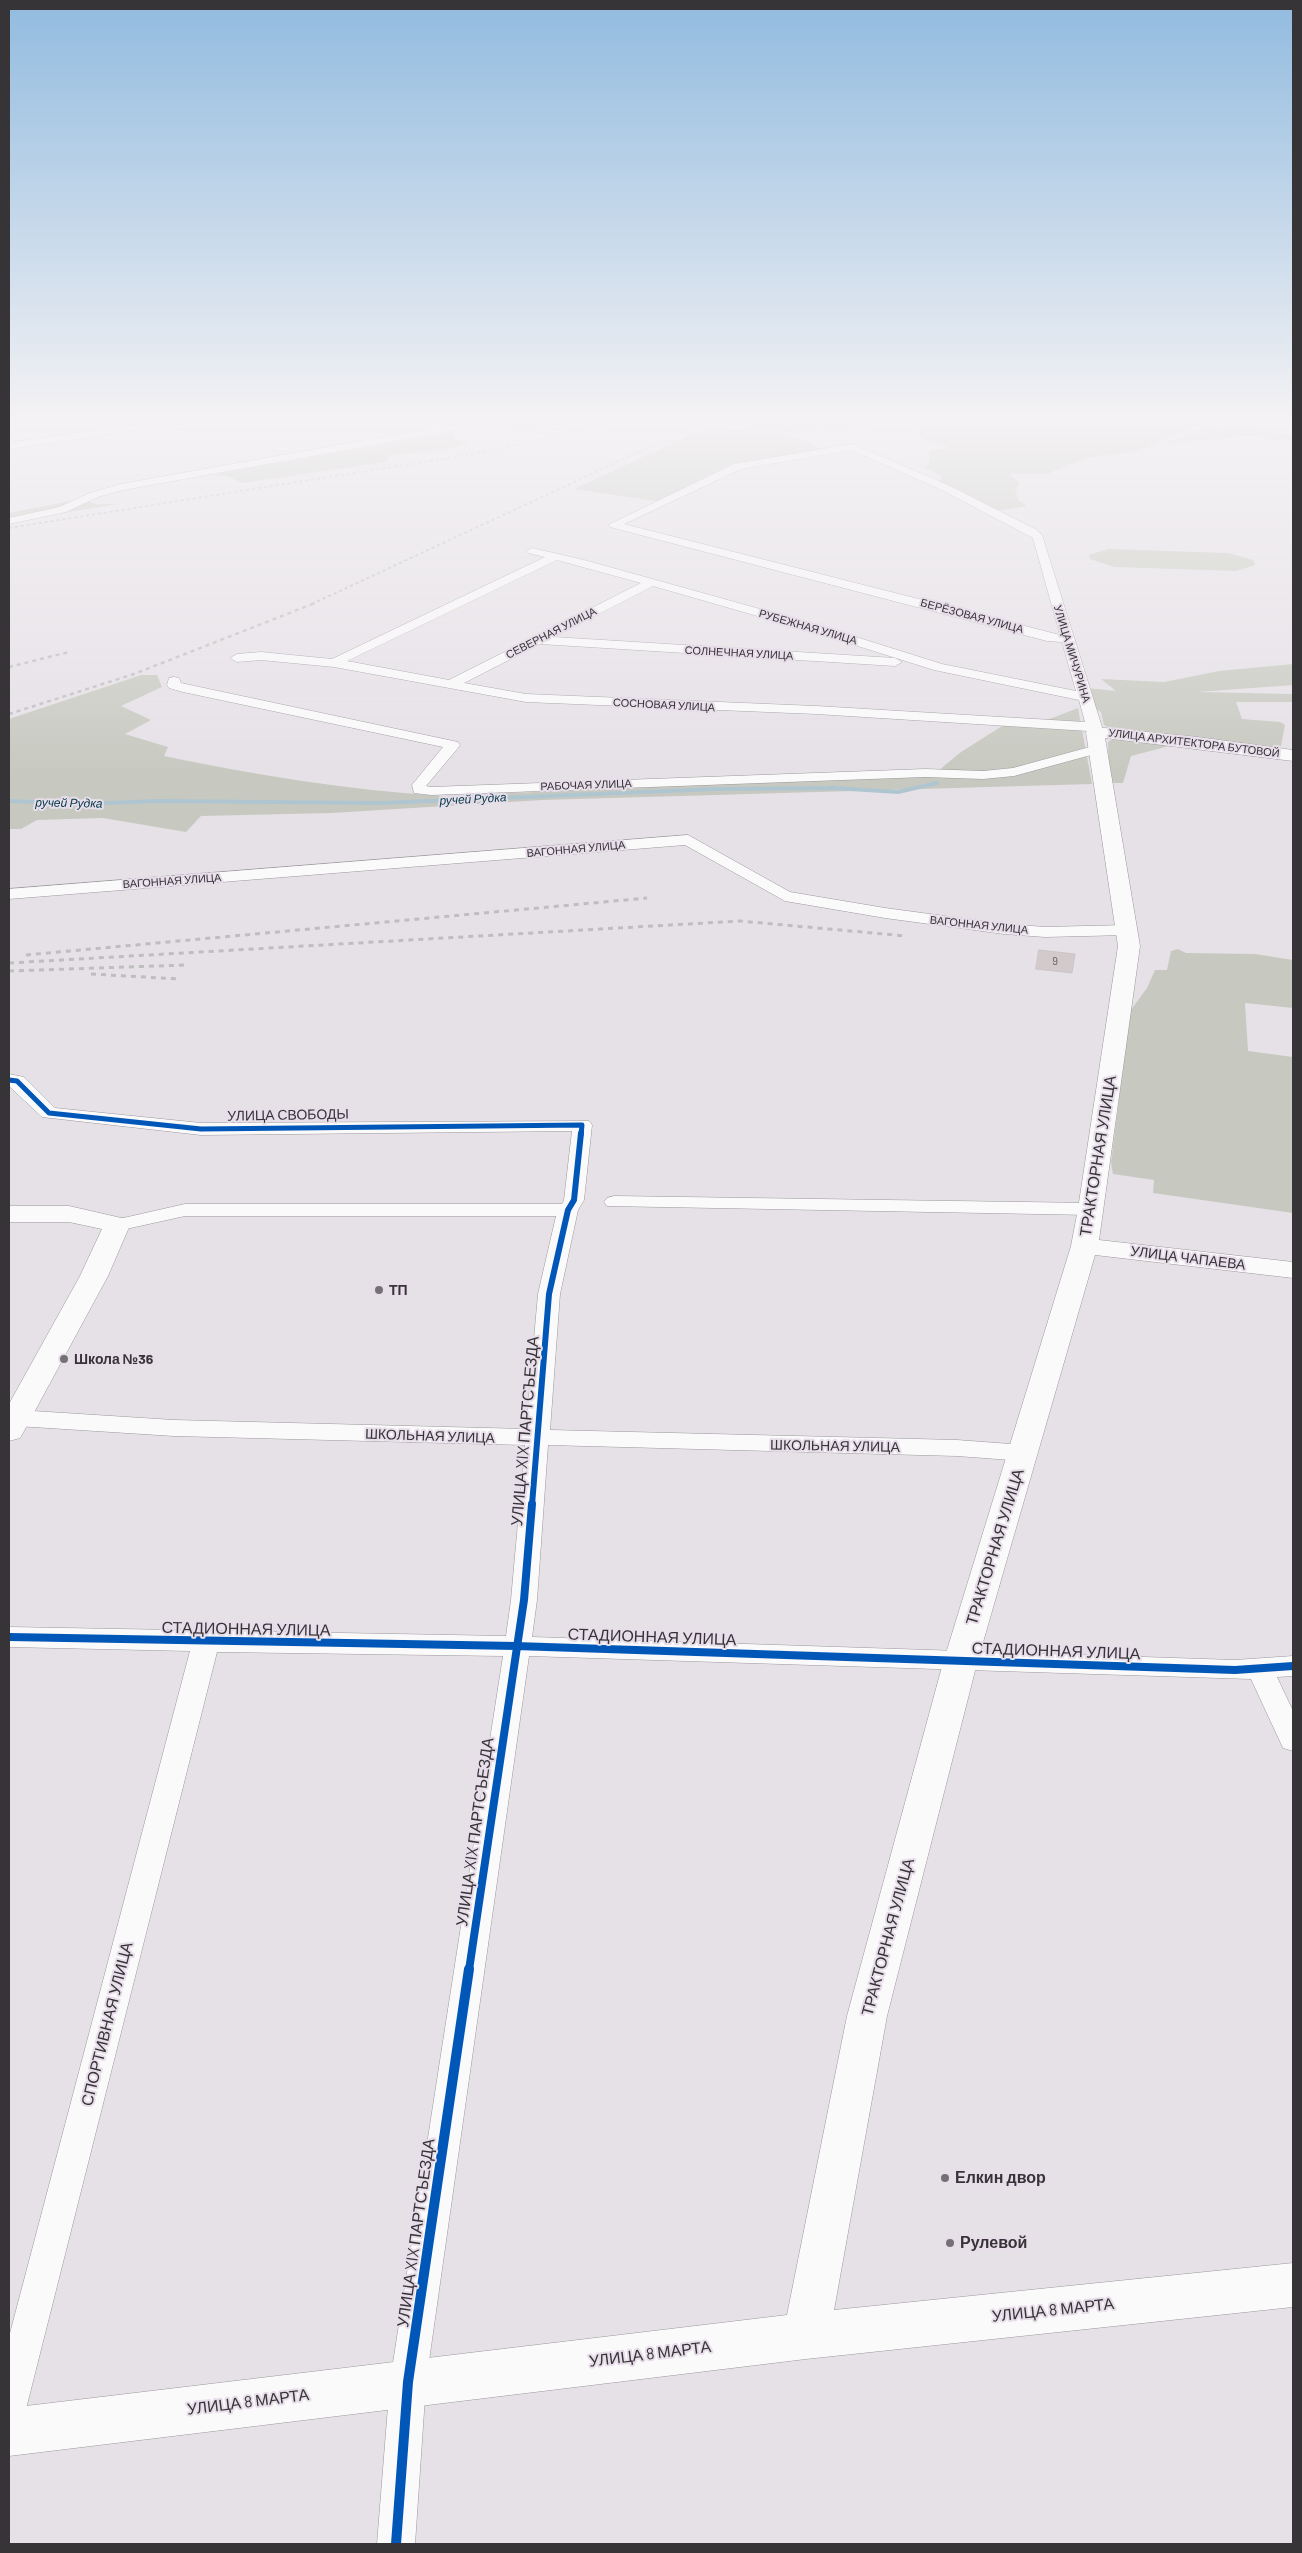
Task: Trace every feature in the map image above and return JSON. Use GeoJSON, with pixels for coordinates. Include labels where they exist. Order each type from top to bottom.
{"type":"FeatureCollection","features":[{"type":"Feature","properties":{"kind":"main road","name":"УЛИЦА АРХИТЕКТОРА БУТОВОЙ"},"geometry":{"type":"LineString","coordinates":[[1096,736],[1197,742],[1293,755]]}},
{"type":"Feature","properties":{"kind":"main road","name":"УЛИЦА МИЧУРИНА"},"geometry":{"type":"LineString","coordinates":[[1096,736],[1127,930]]}},
{"type":"Feature","properties":{"kind":"main road","name":"ТРАКТОРНАЯ УЛИЦА"},"geometry":{"type":"LineString","coordinates":[[806,2336],[867,2016],[960,1663],[1084,1246],[1129,946],[1127,930]]}},
{"type":"Feature","properties":{"kind":"main road"},"geometry":{"type":"LineString","coordinates":[[9,1214],[70,1214],[117,1225],[94,1276],[13,1424]]}},
{"type":"Feature","properties":{"kind":"main road","name":"УЛИЦА ЧАПАЕВА"},"geometry":{"type":"LineString","coordinates":[[1084,1246],[1293,1270]]}},
{"type":"Feature","properties":{"kind":"main road","name":"УЛИЦА 8 МАРТА"},"geometry":{"type":"LineString","coordinates":[[9,2432],[408,2382],[806,2336],[1293,2285]]}},
{"type":"Feature","properties":{"kind":"street","name":"БЕРЁЗОВАЯ УЛИЦА"},"geometry":{"type":"LineString","coordinates":[[653,535],[1052,638],[1068,640]]}},
{"type":"Feature","properties":{"kind":"street","name":"УЛИЦА МИЧУРИНА"},"geometry":{"type":"LineString","coordinates":[[1036,535],[1038,537],[1096,736]]}},
{"type":"Feature","properties":{"kind":"street","name":"РУБЕЖНАЯ УЛИЦА"},"geometry":{"type":"LineString","coordinates":[[532,551],[816,628],[938,667],[1085,697]]}},
{"type":"Feature","properties":{"kind":"street"},"geometry":{"type":"LineString","coordinates":[[334,663],[386,636],[556,557]]}},
{"type":"Feature","properties":{"kind":"street","name":"СЕВЕРНАЯ УЛИЦА"},"geometry":{"type":"LineString","coordinates":[[451,684],[651,583]]}},
{"type":"Feature","properties":{"kind":"street","name":"СОЛНЕЧНАЯ УЛИЦА"},"geometry":{"type":"LineString","coordinates":[[539,640],[874,660],[938,667]]}},
{"type":"Feature","properties":{"kind":"street","name":"СОСНОВАЯ УЛИЦА"},"geometry":{"type":"LineString","coordinates":[[237,658],[261,656],[334,663],[526,698],[816,710],[1096,736]]}},
{"type":"Feature","properties":{"kind":"street","name":"РАБОЧАЯ УЛИЦА"},"geometry":{"type":"LineString","coordinates":[[174,681],[174,684],[188,689],[453,745],[419,785],[419,790],[431,791],[925,773],[983,775],[1014,772],[1096,736]]}},
{"type":"Feature","properties":{"kind":"street","name":"ВАГОННАЯ УЛИЦА"},"geometry":{"type":"LineString","coordinates":[[9,894],[688,840],[785,896],[884,914],[1004,929],[1045,932],[1127,930]]}},
{"type":"Feature","properties":{"kind":"street","name":"УЛИЦА СВОБОДЫ"},"geometry":{"type":"LineString","coordinates":[[9,1080],[18,1081],[49,1113],[201,1129],[582,1125]]}},
{"type":"Feature","properties":{"kind":"street","name":"УЛИЦА XIX ПАРТСЪЕЗДА"},"geometry":{"type":"LineString","coordinates":[[396,2544],[408,2382],[524,1600],[550,1294],[568,1210],[574,1200],[582,1125]]}},
{"type":"Feature","properties":{"kind":"street"},"geometry":{"type":"LineString","coordinates":[[614,1202],[1091,1209]]}},
{"type":"Feature","properties":{"kind":"street"},"geometry":{"type":"LineString","coordinates":[[117,1225],[185,1210],[568,1210]]}},
{"type":"Feature","properties":{"kind":"street","name":"ШКОЛЬНАЯ УЛИЦА"},"geometry":{"type":"LineString","coordinates":[[13,1424],[538,1439],[957,1448],[1024,1453]]}},
{"type":"Feature","properties":{"kind":"street","name":"СТАДИОННАЯ УЛИЦА"},"geometry":{"type":"LineString","coordinates":[[9,1637],[206,1642],[516,1646],[960,1663],[1260,1669],[1293,1666]]}},
{"type":"Feature","properties":{"kind":"street","name":"СПОРТИВНАЯ УЛИЦА"},"geometry":{"type":"LineString","coordinates":[[9,2404],[206,1642]]}},
{"type":"Feature","properties":{"kind":"street"},"geometry":{"type":"LineString","coordinates":[[1260,1669],[1293,1740]]}},
{"type":"Feature","properties":{"kind":"shaded area"},"geometry":{"type":"Polygon","coordinates":[[[1108,549],[1228,553],[1253,560],[1255,565],[1236,571],[1114,567],[1090,559],[1089,555],[1108,549]]]}},
{"type":"Feature","properties":{"kind":"shaded area"},"geometry":{"type":"Polygon","coordinates":[[[1293,664],[1293,685],[1197,692],[1293,694],[1293,702],[1236,702],[1242,719],[1280,722],[1285,725],[1281,746],[1277,749],[1108,727],[1104,725],[1101,712],[1092,707],[1086,688],[1116,691],[1101,679],[1164,682],[1219,671],[1293,664]]]}},
{"type":"Feature","properties":{"kind":"shaded area"},"geometry":{"type":"Polygon","coordinates":[[[141,675],[157,675],[162,687],[121,706],[151,720],[125,734],[168,747],[164,756],[337,786],[442,796],[933,775],[961,752],[1002,726],[1047,720],[1078,708],[1092,784],[543,800],[331,813],[201,816],[186,832],[103,818],[37,820],[21,829],[9,829],[9,719],[141,675]]]}},
{"type":"Feature","properties":{"kind":"shaded area"},"geometry":{"type":"Polygon","coordinates":[[[1113,739],[1181,743],[1131,756],[1123,783],[1109,783],[1108,742],[1113,739]]]}},
{"type":"Feature","properties":{"kind":"shaded area"},"geometry":{"type":"Polygon","coordinates":[[[1178,949],[1186,953],[1255,954],[1293,960],[1293,1008],[1245,1003],[1248,1051],[1293,1057],[1293,1213],[1153,1193],[1154,1180],[1113,1174],[1111,1163],[1130,1011],[1147,988],[1155,970],[1167,970],[1171,951],[1178,949]]]}},
{"type":"Feature","properties":{"kind":"building"},"geometry":{"type":"Polygon","coordinates":[[[1039,950],[1075,954],[1072,973],[1036,969],[1039,950]]]}},
{"type":"Feature","properties":{"kind":"waterway","name":"ручей Рудка"},"geometry":{"type":"LineString","coordinates":[[9,801],[81,804],[157,801],[381,803],[716,789],[834,788],[898,792],[937,783]]}},
{"type":"Feature","properties":{"kind":"railway"},"geometry":{"type":"LineString","coordinates":[[312,604],[460,535]]}},
{"type":"Feature","properties":{"kind":"railway"},"geometry":{"type":"LineString","coordinates":[[9,714],[134,674],[315,603]]}},
{"type":"Feature","properties":{"kind":"railway"},"geometry":{"type":"LineString","coordinates":[[9,667],[69,652]]}},
{"type":"Feature","properties":{"kind":"railway"},"geometry":{"type":"LineString","coordinates":[[26,955],[647,898]]}},
{"type":"Feature","properties":{"kind":"railway"},"geometry":{"type":"LineString","coordinates":[[9,963],[740,921],[906,936]]}},
{"type":"Feature","properties":{"kind":"railway"},"geometry":{"type":"LineString","coordinates":[[9,971],[186,965]]}},
{"type":"Feature","properties":{"kind":"railway"},"geometry":{"type":"LineString","coordinates":[[91,974],[179,979]]}},
{"type":"Feature","properties":{"kind":"cycle path"},"geometry":{"type":"LineString","coordinates":[[9,1080],[17,1081],[49,1113],[201,1129],[582,1125],[574,1200],[568,1210],[549,1294],[524,1600],[408,2382],[396,2544]]}},
{"type":"Feature","properties":{"kind":"cycle path"},"geometry":{"type":"LineString","coordinates":[[9,1637],[206,1642],[516,1646],[1235,1670],[1293,1666]]}},
{"type":"Feature","properties":{"kind":"place","name":"ТП"},"geometry":{"type":"Point","coordinates":[379,1290]}},
{"type":"Feature","properties":{"kind":"place","name":"Школа №36"},"geometry":{"type":"Point","coordinates":[64,1359]}},
{"type":"Feature","properties":{"kind":"place","name":"Елкин двор"},"geometry":{"type":"Point","coordinates":[945,2178]}},
{"type":"Feature","properties":{"kind":"place","name":"Рулевой"},"geometry":{"type":"Point","coordinates":[950,2243]}}]}
